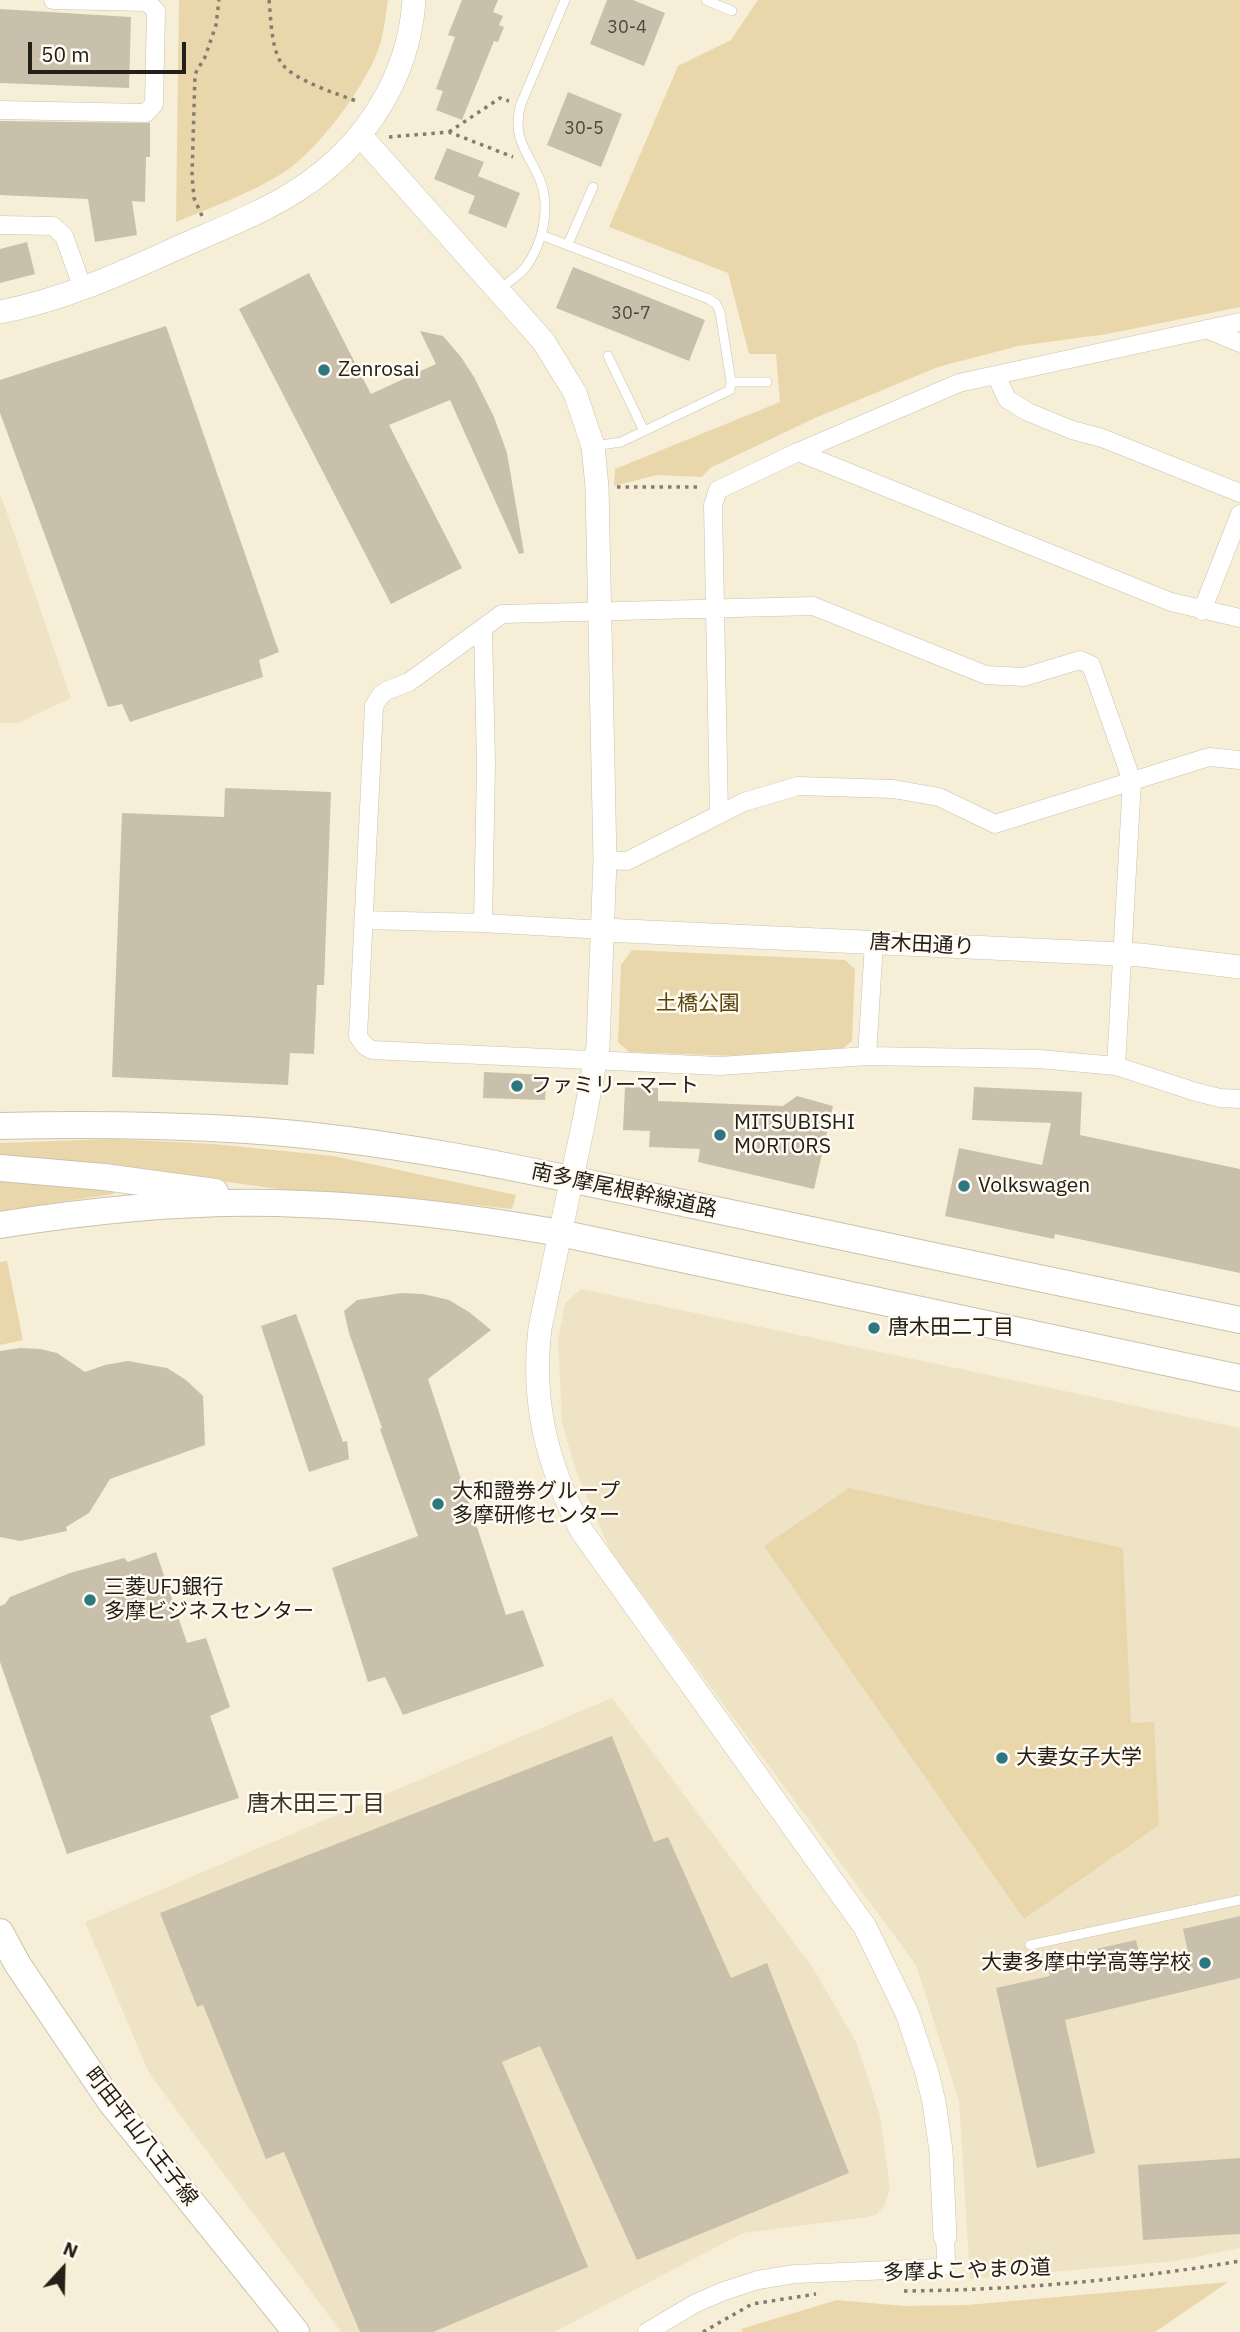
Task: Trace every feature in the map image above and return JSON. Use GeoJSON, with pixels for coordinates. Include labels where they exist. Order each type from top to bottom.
{"type":"FeatureCollection","features":[{"type":"Feature","properties":{"kind":"main road","name":"南多摩尾根幹線道路"},"geometry":{"type":"LineString","coordinates":[[0,1126],[93,1124],[248,1130],[431,1153],[1240,1321]]}},
{"type":"Feature","properties":{"kind":"main road"},"geometry":{"type":"LineString","coordinates":[[0,1168],[104,1177],[300,1203],[447,1216],[560,1233],[1240,1378]]}},
{"type":"Feature","properties":{"kind":"main road"},"geometry":{"type":"LineString","coordinates":[[0,1225],[137,1208],[300,1203]]}},
{"type":"Feature","properties":{"kind":"main road","name":"町田平山八王子線"},"geometry":{"type":"LineString","coordinates":[[0,1932],[18,1965],[110,2101],[296,2332]]}},
{"type":"Feature","properties":{"kind":"street"},"geometry":{"type":"LineString","coordinates":[[0,110],[146,113],[154,104],[156,11],[147,2],[53,0]]}},
{"type":"Feature","properties":{"kind":"street"},"geometry":{"type":"LineString","coordinates":[[0,312],[83,289],[266,208],[323,172],[377,114],[397,73],[407,42],[414,0]]}},
{"type":"Feature","properties":{"kind":"street"},"geometry":{"type":"LineString","coordinates":[[360,135],[544,342],[569,380],[593,446],[597,487],[600,612],[604,930],[597,1060],[540,1328],[537,1354],[541,1422],[550,1457],[562,1493],[581,1530],[865,1927],[906,2013],[927,2073],[941,2151],[946,2261],[943,2266],[795,2274],[758,2280],[696,2303],[647,2332]]}},
{"type":"Feature","properties":{"kind":"street"},"geometry":{"type":"LineString","coordinates":[[0,225],[53,226],[64,236],[83,289]]}},
{"type":"Feature","properties":{"kind":"street"},"geometry":{"type":"LineString","coordinates":[[719,814],[713,505],[715,494],[721,488],[959,383],[1240,322]]}},
{"type":"Feature","properties":{"kind":"street"},"geometry":{"type":"LineString","coordinates":[[1206,329],[1240,343]]}},
{"type":"Feature","properties":{"kind":"street"},"geometry":{"type":"LineString","coordinates":[[996,375],[1007,399],[1028,412],[1072,430],[1102,438],[1240,493]]}},
{"type":"Feature","properties":{"kind":"street"},"geometry":{"type":"LineString","coordinates":[[798,452],[1171,602],[1240,618]]}},
{"type":"Feature","properties":{"kind":"street"},"geometry":{"type":"LineString","coordinates":[[1202,611],[1240,514]]}},
{"type":"Feature","properties":{"kind":"street"},"geometry":{"type":"LineString","coordinates":[[1116,1066],[1132,781],[1091,665],[1080,660],[1024,677],[986,676],[813,606],[502,614],[409,682],[386,691],[374,706],[358,1035],[365,1046],[372,1050],[720,1066],[867,1056],[1039,1059],[1116,1066],[1196,1092],[1220,1098],[1240,1099]]}},
{"type":"Feature","properties":{"kind":"street"},"geometry":{"type":"LineString","coordinates":[[483,628],[486,764],[483,923]]}},
{"type":"Feature","properties":{"kind":"street"},"geometry":{"type":"LineString","coordinates":[[605,860],[626,861],[744,802],[798,786],[893,789],[939,797],[996,824],[1209,757],[1240,760]]}},
{"type":"Feature","properties":{"kind":"street"},"geometry":{"type":"LineString","coordinates":[[363,920],[604,930]]}},
{"type":"Feature","properties":{"kind":"street","name":"唐木田通り"},"geometry":{"type":"LineString","coordinates":[[604,930],[1121,955],[1240,967]]}},
{"type":"Feature","properties":{"kind":"street"},"geometry":{"type":"LineString","coordinates":[[867,1056],[873,943]]}},
{"type":"Feature","properties":{"kind":"lane"},"geometry":{"type":"LineString","coordinates":[[498,290],[526,267],[541,234],[545,210],[543,191],[523,149],[518,118],[521,104],[565,0]]}},
{"type":"Feature","properties":{"kind":"lane"},"geometry":{"type":"LineString","coordinates":[[706,0],[732,11]]}},
{"type":"Feature","properties":{"kind":"lane"},"geometry":{"type":"LineString","coordinates":[[568,244],[593,187]]}},
{"type":"Feature","properties":{"kind":"lane"},"geometry":{"type":"LineString","coordinates":[[541,234],[709,299],[716,304],[720,312],[732,383],[730,390],[621,442],[593,446]]}},
{"type":"Feature","properties":{"kind":"lane"},"geometry":{"type":"LineString","coordinates":[[608,356],[644,431]]}},
{"type":"Feature","properties":{"kind":"lane"},"geometry":{"type":"LineString","coordinates":[[732,383],[766,382]]}},
{"type":"Feature","properties":{"kind":"lane"},"geometry":{"type":"LineString","coordinates":[[1030,1945],[1240,1900]]}},
{"type":"Feature","properties":{"kind":"path"},"geometry":{"type":"LineString","coordinates":[[202,216],[194,198],[192,176],[195,74],[205,57],[216,25],[219,0]]}},
{"type":"Feature","properties":{"kind":"path"},"geometry":{"type":"LineString","coordinates":[[269,0],[281,62],[300,78],[362,103]]}},
{"type":"Feature","properties":{"kind":"path"},"geometry":{"type":"LineString","coordinates":[[449,132],[500,97],[509,102]]}},
{"type":"Feature","properties":{"kind":"path"},"geometry":{"type":"LineString","coordinates":[[387,138],[449,132],[513,157]]}},
{"type":"Feature","properties":{"kind":"path"},"geometry":{"type":"LineString","coordinates":[[611,488],[699,486],[715,494]]}},
{"type":"Feature","properties":{"kind":"path","name":"多摩よこやまの道"},"geometry":{"type":"LineString","coordinates":[[898,2291],[964,2290],[1112,2280],[1240,2261]]}},
{"type":"Feature","properties":{"kind":"path"},"geometry":{"type":"LineString","coordinates":[[703,2332],[752,2304],[818,2294]]}},
{"type":"Feature","properties":{"kind":"shaded area"},"geometry":{"type":"Polygon","coordinates":[[[0,493],[71,698],[18,723],[0,723],[0,493]]]}},
{"type":"Feature","properties":{"kind":"shaded area","name":"大妻女子大学"},"geometry":{"type":"Polygon","coordinates":[[[581,1289],[1240,1428],[1240,2248],[1177,2261],[970,2279],[959,2101],[916,1965],[611,1552],[577,1474],[562,1423],[558,1339],[565,1303],[581,1289]]]}},
{"type":"Feature","properties":{"kind":"shaded area"},"geometry":{"type":"Polygon","coordinates":[[[612,1698],[813,1968],[856,2042],[880,2116],[890,2188],[885,2205],[876,2215],[861,2218],[743,2233],[554,2332],[341,2332],[149,2073],[85,1922],[612,1698]]]}},
{"type":"Feature","properties":{"kind":"green space"},"geometry":{"type":"Polygon","coordinates":[[[179,0],[388,0],[382,37],[368,72],[342,112],[312,148],[297,163],[270,181],[176,222],[179,0]]]}},
{"type":"Feature","properties":{"kind":"green space"},"geometry":{"type":"Polygon","coordinates":[[[758,0],[1240,0],[1240,307],[1107,334],[1018,346],[938,367],[815,418],[710,468],[702,477],[657,475],[614,486],[615,469],[780,402],[776,354],[749,354],[728,273],[609,227],[678,66],[731,40],[758,0]]]}},
{"type":"Feature","properties":{"kind":"green space","name":"土橋公園"},"geometry":{"type":"Polygon","coordinates":[[[632,950],[845,960],[855,969],[852,1041],[841,1050],[736,1056],[629,1052],[618,1042],[621,965],[632,950]]]}},
{"type":"Feature","properties":{"kind":"green space"},"geometry":{"type":"Polygon","coordinates":[[[111,1139],[214,1144],[333,1156],[516,1195],[512,1209],[418,1199],[306,1193],[121,1167],[0,1154],[0,1143],[111,1139]]]}},
{"type":"Feature","properties":{"kind":"green space"},"geometry":{"type":"Polygon","coordinates":[[[0,1180],[113,1189],[114,1194],[0,1211],[0,1180]]]}},
{"type":"Feature","properties":{"kind":"green space"},"geometry":{"type":"Polygon","coordinates":[[[7,1261],[23,1340],[0,1345],[0,1262],[7,1261]]]}},
{"type":"Feature","properties":{"kind":"green space"},"geometry":{"type":"Polygon","coordinates":[[[849,1488],[1123,1548],[1131,1723],[1154,1722],[1159,1825],[1024,1919],[764,1546],[849,1488]]]}},
{"type":"Feature","properties":{"kind":"green space"},"geometry":{"type":"Polygon","coordinates":[[[1228,2282],[1155,2332],[743,2332],[741,2329],[837,2300],[904,2306],[967,2305],[1228,2282]]]}},
{"type":"Feature","properties":{"kind":"building"},"geometry":{"type":"Polygon","coordinates":[[[462,0],[498,0],[493,12],[503,16],[499,25],[504,27],[498,42],[494,41],[462,120],[436,110],[443,91],[436,89],[455,37],[448,35],[462,0]]]}},
{"type":"Feature","properties":{"kind":"building"},"geometry":{"type":"Polygon","coordinates":[[[607,0],[633,0],[665,13],[644,66],[590,44],[607,0]]]}},
{"type":"Feature","properties":{"kind":"building"},"geometry":{"type":"Polygon","coordinates":[[[0,9],[131,17],[129,88],[0,83],[0,9]]]}},
{"type":"Feature","properties":{"kind":"building"},"geometry":{"type":"Polygon","coordinates":[[[568,92],[622,114],[601,167],[547,145],[568,92]]]}},
{"type":"Feature","properties":{"kind":"building"},"geometry":{"type":"Polygon","coordinates":[[[0,121],[150,123],[150,157],[146,157],[145,202],[132,201],[137,235],[95,242],[88,199],[0,195],[0,121]]]}},
{"type":"Feature","properties":{"kind":"building"},"geometry":{"type":"Polygon","coordinates":[[[447,148],[484,162],[478,176],[520,193],[506,228],[468,213],[475,196],[434,179],[447,148]]]}},
{"type":"Feature","properties":{"kind":"building"},"geometry":{"type":"Polygon","coordinates":[[[27,242],[35,274],[0,283],[0,249],[27,242]]]}},
{"type":"Feature","properties":{"kind":"building"},"geometry":{"type":"Polygon","coordinates":[[[573,267],[705,320],[689,361],[556,308],[573,267]]]}},
{"type":"Feature","properties":{"kind":"building"},"geometry":{"type":"Polygon","coordinates":[[[309,273],[371,394],[436,364],[420,331],[443,336],[461,357],[494,417],[507,453],[524,553],[519,554],[450,400],[389,425],[462,568],[391,604],[239,309],[309,273]]]}},
{"type":"Feature","properties":{"kind":"building"},"geometry":{"type":"Polygon","coordinates":[[[166,326],[279,652],[259,660],[263,677],[130,722],[122,704],[108,707],[0,413],[0,380],[166,326]]]}},
{"type":"Feature","properties":{"kind":"building"},"geometry":{"type":"Polygon","coordinates":[[[225,788],[331,792],[324,985],[317,985],[314,1054],[290,1053],[288,1085],[112,1077],[122,813],[224,817],[225,788]]]}},
{"type":"Feature","properties":{"kind":"building"},"geometry":{"type":"Polygon","coordinates":[[[484,1072],[547,1075],[545,1100],[483,1098],[484,1072]]]}},
{"type":"Feature","properties":{"kind":"building"},"geometry":{"type":"Polygon","coordinates":[[[625,1087],[658,1088],[658,1101],[783,1106],[797,1096],[833,1106],[814,1189],[698,1162],[700,1149],[649,1147],[650,1131],[623,1130],[625,1087]]]}},
{"type":"Feature","properties":{"kind":"building"},"geometry":{"type":"Polygon","coordinates":[[[974,1087],[1082,1092],[1080,1135],[1240,1169],[1240,1273],[1055,1234],[1054,1239],[945,1216],[959,1148],[1042,1165],[1051,1123],[972,1120],[974,1087]]]}},
{"type":"Feature","properties":{"kind":"building","name":"大和證券グループ 多摩研修センター"},"geometry":{"type":"Polygon","coordinates":[[[401,1293],[423,1294],[449,1300],[491,1330],[428,1379],[506,1615],[523,1610],[544,1666],[403,1715],[385,1677],[368,1682],[332,1568],[418,1536],[380,1429],[382,1428],[344,1311],[357,1300],[401,1293]]]}},
{"type":"Feature","properties":{"kind":"building"},"geometry":{"type":"Polygon","coordinates":[[[296,1314],[343,1442],[347,1441],[349,1459],[309,1472],[261,1326],[296,1314]]]}},
{"type":"Feature","properties":{"kind":"building"},"geometry":{"type":"Polygon","coordinates":[[[20,1348],[57,1353],[85,1372],[128,1361],[167,1368],[186,1380],[203,1396],[205,1445],[110,1479],[89,1513],[66,1527],[67,1531],[20,1541],[0,1537],[0,1351],[20,1348]]]}},
{"type":"Feature","properties":{"kind":"building","name":"三菱UFJ銀行 多摩ビジネスセンター"},"geometry":{"type":"Polygon","coordinates":[[[156,1552],[187,1643],[206,1638],[230,1707],[210,1716],[239,1798],[67,1854],[0,1662],[0,1606],[10,1597],[70,1573],[124,1558],[128,1562],[156,1552]]]}},
{"type":"Feature","properties":{"kind":"building"},"geometry":{"type":"Polygon","coordinates":[[[612,1736],[654,1842],[668,1837],[731,1978],[767,1963],[849,2173],[637,2260],[540,2046],[502,2062],[588,2267],[433,2332],[360,2332],[284,2152],[266,2159],[203,2005],[197,2007],[160,1913],[612,1736]]]}},
{"type":"Feature","properties":{"kind":"building"},"geometry":{"type":"Polygon","coordinates":[[[1240,1916],[1240,1978],[1065,2020],[1095,2153],[1037,2168],[996,1988],[1050,1976],[1047,1960],[1136,1940],[1141,1962],[1188,1952],[1183,1929],[1240,1916]]]}},
{"type":"Feature","properties":{"kind":"building"},"geometry":{"type":"Polygon","coordinates":[[[1240,2158],[1240,2234],[1143,2240],[1138,2165],[1240,2158]]]}},
{"type":"Feature","properties":{"kind":"place","name":"Zenrosai"},"geometry":{"type":"Point","coordinates":[324,370]}},
{"type":"Feature","properties":{"kind":"place","name":"ファミリーマート"},"geometry":{"type":"Point","coordinates":[517,1086]}},
{"type":"Feature","properties":{"kind":"place","name":"MITSUBISHI MORTORS"},"geometry":{"type":"Point","coordinates":[720,1135]}},
{"type":"Feature","properties":{"kind":"place","name":"Volkswagen"},"geometry":{"type":"Point","coordinates":[964,1186]}},
{"type":"Feature","properties":{"kind":"place","name":"唐木田二丁目"},"geometry":{"type":"Point","coordinates":[874,1328]}},
{"type":"Feature","properties":{"kind":"place","name":"大和證券グループ 多摩研修センター"},"geometry":{"type":"Point","coordinates":[438,1504]}},
{"type":"Feature","properties":{"kind":"place","name":"三菱UFJ銀行 多摩ビジネスセンター"},"geometry":{"type":"Point","coordinates":[90,1600]}},
{"type":"Feature","properties":{"kind":"place","name":"大妻女子大学"},"geometry":{"type":"Point","coordinates":[1002,1758]}},
{"type":"Feature","properties":{"kind":"place","name":"大妻多摩中学高等学校"},"geometry":{"type":"Point","coordinates":[1205,1963]}},
{"type":"Feature","properties":{"kind":"district","name":"唐木田三丁目"},"geometry":{"type":"Point","coordinates":[316,1804]}}]}
